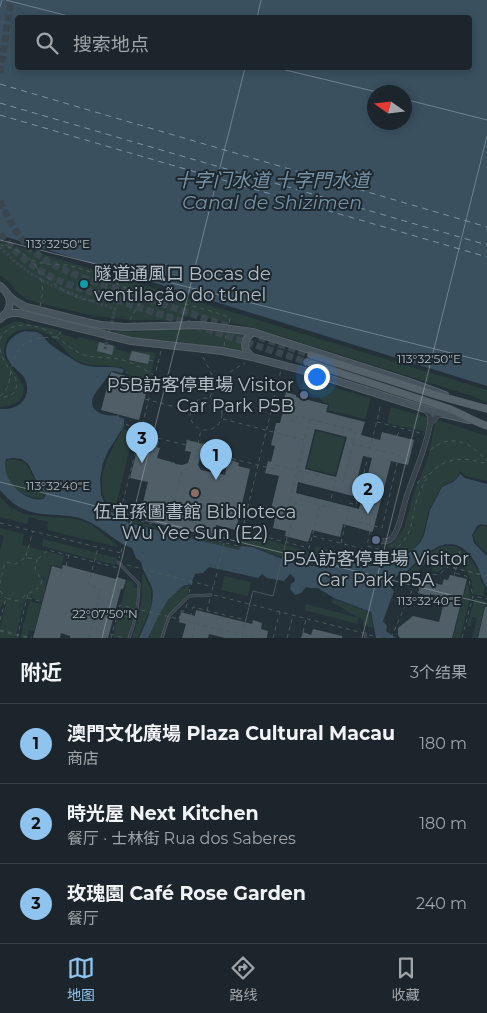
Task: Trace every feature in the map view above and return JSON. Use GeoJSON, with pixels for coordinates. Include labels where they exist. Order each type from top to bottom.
{"type":"FeatureCollection","features":[{"type":"Feature","properties":{"kind":"main road"},"geometry":{"type":"LineString","coordinates":[[0,286],[21,305],[86,322],[129,327],[201,325],[253,332],[487,409]]}},
{"type":"Feature","properties":{"kind":"main road"},"geometry":{"type":"LineString","coordinates":[[2,317],[10,306],[8,295]]}},
{"type":"Feature","properties":{"kind":"main road"},"geometry":{"type":"LineString","coordinates":[[2,317],[8,313],[19,314],[131,341],[222,351],[252,357],[422,408],[483,424]]}},
{"type":"Feature","properties":{"kind":"main road"},"geometry":{"type":"LineString","coordinates":[[252,357],[247,353],[245,344],[248,336],[253,332]]}},
{"type":"Feature","properties":{"kind":"main road"},"geometry":{"type":"LineString","coordinates":[[311,354],[436,395],[474,405]]}},
{"type":"Feature","properties":{"kind":"main road"},"geometry":{"type":"LineString","coordinates":[[307,362],[448,408],[483,424]]}},
{"type":"Feature","properties":{"kind":"street"},"geometry":{"type":"LineString","coordinates":[[376,540],[387,542],[395,534],[421,458],[430,424],[428,412],[422,408]]}},
{"type":"Feature","properties":{"kind":"street"},"geometry":{"type":"LineString","coordinates":[[430,424],[437,416],[443,414]]}},
{"type":"Feature","properties":{"kind":"lane"},"geometry":{"type":"LineString","coordinates":[[118,562],[139,584],[136,618],[129,638]]}},
{"type":"Feature","properties":{"kind":"lane"},"geometry":{"type":"LineString","coordinates":[[162,638],[169,617],[189,596],[211,595]]}},
{"type":"Feature","properties":{"kind":"lane"},"geometry":{"type":"LineString","coordinates":[[365,634],[366,638]]}},
{"type":"Feature","properties":{"kind":"path"},"geometry":{"type":"LineString","coordinates":[[0,245],[14,249],[32,260],[46,264],[75,267],[94,273],[118,285],[221,314],[230,318],[229,324]]}},
{"type":"Feature","properties":{"kind":"path"},"geometry":{"type":"LineString","coordinates":[[32,260],[42,280],[43,287],[39,310]]}},
{"type":"Feature","properties":{"kind":"path"},"geometry":{"type":"LineString","coordinates":[[36,267],[56,285],[82,299],[116,298],[138,291]]}},
{"type":"Feature","properties":{"kind":"path"},"geometry":{"type":"LineString","coordinates":[[129,327],[132,313],[148,294]]}},
{"type":"Feature","properties":{"kind":"path"},"geometry":{"type":"LineString","coordinates":[[22,325],[23,320]]}},
{"type":"Feature","properties":{"kind":"path"},"geometry":{"type":"LineString","coordinates":[[0,396],[8,388],[10,372],[16,354],[23,345],[39,337],[56,337],[64,324]]}},
{"type":"Feature","properties":{"kind":"path"},"geometry":{"type":"LineString","coordinates":[[0,339],[4,332],[16,325],[42,328],[83,354],[122,360],[155,375]]}},
{"type":"Feature","properties":{"kind":"path"},"geometry":{"type":"LineString","coordinates":[[223,349],[227,331]]}},
{"type":"Feature","properties":{"kind":"path"},"geometry":{"type":"LineString","coordinates":[[0,349],[2,358],[16,379],[17,384],[14,392],[9,396],[0,396]]}},
{"type":"Feature","properties":{"kind":"path"},"geometry":{"type":"LineString","coordinates":[[161,350],[122,505],[128,507],[125,517],[238,546],[282,365]]}},
{"type":"Feature","properties":{"kind":"path"},"geometry":{"type":"LineString","coordinates":[[203,356],[215,380],[210,399]]}},
{"type":"Feature","properties":{"kind":"path"},"geometry":{"type":"LineString","coordinates":[[149,360],[158,362]]}},
{"type":"Feature","properties":{"kind":"path"},"geometry":{"type":"LineString","coordinates":[[215,380],[246,363]]}},
{"type":"Feature","properties":{"kind":"path"},"geometry":{"type":"LineString","coordinates":[[145,399],[191,411]]}},
{"type":"Feature","properties":{"kind":"path"},"geometry":{"type":"LineString","coordinates":[[210,399],[219,405],[222,418],[214,428],[201,430],[192,422],[190,417],[191,411],[195,403],[200,400],[210,399]]}},
{"type":"Feature","properties":{"kind":"path"},"geometry":{"type":"LineString","coordinates":[[341,543],[350,504],[356,505],[381,404]]}},
{"type":"Feature","properties":{"kind":"path"},"geometry":{"type":"LineString","coordinates":[[118,415],[117,422],[138,428],[137,433],[140,434],[186,445],[187,440],[210,446],[209,452],[274,469],[275,465],[343,482],[356,431],[297,416],[295,422],[291,420]]}},
{"type":"Feature","properties":{"kind":"path"},"geometry":{"type":"LineString","coordinates":[[222,418],[304,440]]}},
{"type":"Feature","properties":{"kind":"path"},"geometry":{"type":"LineString","coordinates":[[294,517],[286,515],[310,419]]}},
{"type":"Feature","properties":{"kind":"path"},"geometry":{"type":"LineString","coordinates":[[376,422],[427,435]]}},
{"type":"Feature","properties":{"kind":"path"},"geometry":{"type":"LineString","coordinates":[[397,436],[401,428]]}},
{"type":"Feature","properties":{"kind":"path"},"geometry":{"type":"LineString","coordinates":[[178,531],[180,523],[170,521],[182,471],[193,467],[201,430]]}},
{"type":"Feature","properties":{"kind":"path"},"geometry":{"type":"LineString","coordinates":[[421,458],[436,444],[454,440],[464,442],[472,447],[487,461]]}},
{"type":"Feature","properties":{"kind":"path"},"geometry":{"type":"LineString","coordinates":[[347,519],[382,528],[400,455],[353,444]]}},
{"type":"Feature","properties":{"kind":"path"},"geometry":{"type":"LineString","coordinates":[[409,490],[438,466],[445,463],[463,459],[487,464]]}},
{"type":"Feature","properties":{"kind":"path"},"geometry":{"type":"LineString","coordinates":[[391,553],[406,538],[413,522],[419,493],[430,473]]}},
{"type":"Feature","properties":{"kind":"path"},"geometry":{"type":"LineString","coordinates":[[245,621],[253,591],[273,596],[297,499],[329,507],[336,480]]}},
{"type":"Feature","properties":{"kind":"path"},"geometry":{"type":"LineString","coordinates":[[242,531],[309,548],[320,505]]}},
{"type":"Feature","properties":{"kind":"path"},"geometry":{"type":"LineString","coordinates":[[129,518],[118,562],[213,587]]}},
{"type":"Feature","properties":{"kind":"path"},"geometry":{"type":"LineString","coordinates":[[0,522],[121,553]]}},
{"type":"Feature","properties":{"kind":"path"},"geometry":{"type":"LineString","coordinates":[[0,584],[5,562],[16,564],[26,557],[33,531]]}},
{"type":"Feature","properties":{"kind":"path"},"geometry":{"type":"LineString","coordinates":[[370,531],[366,546],[487,576]]}},
{"type":"Feature","properties":{"kind":"path"},"geometry":{"type":"LineString","coordinates":[[312,536],[382,554],[391,553],[487,576]]}},
{"type":"Feature","properties":{"kind":"path"},"geometry":{"type":"LineString","coordinates":[[242,638],[253,591],[273,596],[287,537]]}},
{"type":"Feature","properties":{"kind":"path"},"geometry":{"type":"LineString","coordinates":[[207,611],[224,542]]}},
{"type":"Feature","properties":{"kind":"path"},"geometry":{"type":"LineString","coordinates":[[89,638],[101,589],[88,585],[98,547]]}},
{"type":"Feature","properties":{"kind":"path"},"geometry":{"type":"LineString","coordinates":[[0,591],[6,598],[17,602],[40,587],[42,580],[35,569],[37,560],[48,550],[125,569]]}},
{"type":"Feature","properties":{"kind":"path"},"geometry":{"type":"LineString","coordinates":[[460,551],[454,574],[466,576],[473,596],[462,638]]}},
{"type":"Feature","properties":{"kind":"path"},"geometry":{"type":"LineString","coordinates":[[66,566],[69,556]]}},
{"type":"Feature","properties":{"kind":"path"},"geometry":{"type":"LineString","coordinates":[[26,557],[37,560]]}},
{"type":"Feature","properties":{"kind":"path"},"geometry":{"type":"LineString","coordinates":[[392,638],[414,586],[430,574],[438,575],[448,567]]}},
{"type":"Feature","properties":{"kind":"path"},"geometry":{"type":"LineString","coordinates":[[17,637],[28,594]]}},
{"type":"Feature","properties":{"kind":"path"},"geometry":{"type":"LineString","coordinates":[[211,595],[382,638]]}},
{"type":"Feature","properties":{"kind":"path"},"geometry":{"type":"LineString","coordinates":[[473,596],[487,598]]}},
{"type":"Feature","properties":{"kind":"path"},"geometry":{"type":"LineString","coordinates":[[0,620],[6,598]]}},
{"type":"Feature","properties":{"kind":"path"},"geometry":{"type":"LineString","coordinates":[[27,598],[43,602]]}},
{"type":"Feature","properties":{"kind":"path"},"geometry":{"type":"LineString","coordinates":[[111,638],[120,605],[256,638]]}},
{"type":"Feature","properties":{"kind":"path"},"geometry":{"type":"LineString","coordinates":[[189,622],[193,607],[245,621]]}},
{"type":"Feature","properties":{"kind":"path"},"geometry":{"type":"LineString","coordinates":[[273,638],[280,612]]}},
{"type":"Feature","properties":{"kind":"path"},"geometry":{"type":"LineString","coordinates":[[117,614],[136,618]]}},
{"type":"Feature","properties":{"kind":"path"},"geometry":{"type":"LineString","coordinates":[[287,638],[293,616]]}},
{"type":"Feature","properties":{"kind":"path"},"geometry":{"type":"LineString","coordinates":[[303,632],[306,619]]}},
{"type":"Feature","properties":{"kind":"path"},"geometry":{"type":"LineString","coordinates":[[192,638],[196,623]]}},
{"type":"Feature","properties":{"kind":"path"},"geometry":{"type":"LineString","coordinates":[[0,630],[17,637],[28,638]]}},
{"type":"Feature","properties":{"kind":"path"},"geometry":{"type":"LineString","coordinates":[[0,630],[32,638]]}},
{"type":"Feature","properties":{"kind":"path"},"geometry":{"type":"LineString","coordinates":[[110,634],[124,638]]}},
{"type":"Feature","properties":{"kind":"green space"},"geometry":{"type":"Polygon","coordinates":[[[0,241],[487,390],[487,402],[252,327],[201,316],[184,317],[174,320],[134,320],[94,316],[26,299],[0,276],[0,241]]]}},
{"type":"Feature","properties":{"kind":"green space"},"geometry":{"type":"Polygon","coordinates":[[[11,305],[110,331],[134,332],[189,327],[245,334],[241,343],[243,352],[188,343],[130,337],[10,309],[11,305]]]}},
{"type":"Feature","properties":{"kind":"green space"},"geometry":{"type":"Polygon","coordinates":[[[16,321],[58,330],[64,335],[76,339],[80,337],[116,346],[116,349],[130,353],[131,350],[156,353],[149,381],[126,374],[124,368],[78,361],[46,333],[29,329],[23,330],[13,333],[9,337],[4,351],[7,361],[24,387],[22,397],[17,402],[0,407],[0,329],[16,321]]]}},
{"type":"Feature","properties":{"kind":"green space"},"geometry":{"type":"Polygon","coordinates":[[[304,379],[313,381],[317,386],[327,389],[331,387],[371,398],[365,419],[328,410],[329,404],[322,401],[318,396],[304,392],[302,387],[304,379]]]}},
{"type":"Feature","properties":{"kind":"green space"},"geometry":{"type":"Polygon","coordinates":[[[391,407],[430,418],[426,432],[387,423],[391,407]]]}},
{"type":"Feature","properties":{"kind":"green space"},"geometry":{"type":"Polygon","coordinates":[[[437,420],[487,436],[487,481],[466,476],[460,471],[456,479],[441,487],[429,510],[423,535],[419,543],[409,552],[387,547],[404,528],[416,486],[428,459],[437,420]]]}},
{"type":"Feature","properties":{"kind":"green space"},"geometry":{"type":"Polygon","coordinates":[[[123,429],[134,431],[116,505],[125,508],[123,517],[110,507],[104,498],[102,478],[108,457],[123,429]]]}},
{"type":"Feature","properties":{"kind":"green space"},"geometry":{"type":"Polygon","coordinates":[[[316,431],[345,438],[335,475],[307,468],[316,431]]]}},
{"type":"Feature","properties":{"kind":"green space"},"geometry":{"type":"Polygon","coordinates":[[[13,459],[25,463],[45,494],[43,498],[21,493],[12,485],[4,472],[4,466],[7,460],[13,459]]]}},
{"type":"Feature","properties":{"kind":"green space"},"geometry":{"type":"Polygon","coordinates":[[[0,497],[10,507],[24,514],[68,518],[90,524],[117,545],[117,547],[47,530],[48,522],[29,517],[27,524],[0,517],[0,497]]]}},
{"type":"Feature","properties":{"kind":"green space"},"geometry":{"type":"Polygon","coordinates":[[[130,520],[238,547],[243,533],[313,553],[316,546],[380,561],[384,561],[393,554],[401,556],[395,561],[372,565],[343,561],[300,564],[252,546],[241,545],[239,550],[130,522],[130,520]]]}},
{"type":"Feature","properties":{"kind":"green space"},"geometry":{"type":"Polygon","coordinates":[[[482,525],[487,527],[487,554],[476,543],[473,536],[482,525]]]}},
{"type":"Feature","properties":{"kind":"green space"},"geometry":{"type":"Polygon","coordinates":[[[0,528],[24,534],[22,545],[64,556],[61,567],[51,565],[42,601],[31,598],[35,593],[18,607],[24,604],[15,638],[0,638],[0,626],[6,604],[2,603],[0,610],[0,551],[4,536],[0,535],[0,528]]]}},
{"type":"Feature","properties":{"kind":"green space"},"geometry":{"type":"Polygon","coordinates":[[[43,539],[117,558],[115,565],[42,546],[43,539]]]}},
{"type":"Feature","properties":{"kind":"green space"},"geometry":{"type":"Polygon","coordinates":[[[443,546],[455,546],[466,553],[476,567],[485,586],[483,596],[472,594],[470,579],[463,565],[446,560],[444,567],[438,572],[432,571],[433,565],[426,563],[408,580],[404,577],[422,559],[443,546]]]}},
{"type":"Feature","properties":{"kind":"green space"},"geometry":{"type":"Polygon","coordinates":[[[142,575],[144,575],[151,590],[151,606],[138,638],[132,638],[142,598],[142,575]]]}},
{"type":"Feature","properties":{"kind":"green space"},"geometry":{"type":"Polygon","coordinates":[[[224,576],[251,582],[248,596],[221,590],[224,576]]]}},
{"type":"Feature","properties":{"kind":"green space"},"geometry":{"type":"Polygon","coordinates":[[[127,580],[134,582],[133,587],[137,588],[133,619],[128,638],[113,638],[127,580]]]}},
{"type":"Feature","properties":{"kind":"green space"},"geometry":{"type":"Polygon","coordinates":[[[467,582],[471,595],[460,638],[453,638],[467,582]]]}},
{"type":"Feature","properties":{"kind":"green space"},"geometry":{"type":"Polygon","coordinates":[[[190,585],[187,595],[169,615],[161,638],[149,638],[169,599],[182,588],[190,585]]]}},
{"type":"Feature","properties":{"kind":"green space"},"geometry":{"type":"Polygon","coordinates":[[[475,598],[486,601],[477,638],[472,638],[477,618],[472,617],[470,627],[467,626],[475,598]]]}},
{"type":"Feature","properties":{"kind":"green space"},"geometry":{"type":"Polygon","coordinates":[[[334,599],[370,612],[373,628],[363,625],[363,620],[331,602],[334,599]]]}},
{"type":"Feature","properties":{"kind":"green space"},"geometry":{"type":"Polygon","coordinates":[[[30,601],[41,604],[34,631],[29,630],[27,638],[20,638],[30,601]]]}},
{"type":"Feature","properties":{"kind":"green space"},"geometry":{"type":"Polygon","coordinates":[[[306,604],[359,618],[357,624],[305,610],[306,604]]]}},
{"type":"Feature","properties":{"kind":"water","name":"十字门水道 十字門水道 Canal de Shizimen"},"geometry":{"type":"Polygon","coordinates":[[[0,0],[487,0],[487,386],[0,235],[0,0]]]}},
{"type":"Feature","properties":{"kind":"water"},"geometry":{"type":"Polygon","coordinates":[[[25,331],[39,333],[54,347],[83,365],[123,369],[122,373],[110,372],[93,398],[92,404],[94,409],[100,413],[124,419],[124,426],[108,451],[103,463],[100,479],[101,495],[107,509],[129,523],[239,550],[241,546],[252,547],[300,566],[321,566],[343,562],[372,566],[384,565],[395,562],[420,543],[424,535],[430,510],[442,487],[454,481],[460,474],[465,478],[487,484],[487,525],[481,524],[477,526],[472,535],[474,543],[487,556],[487,587],[475,562],[466,551],[457,545],[447,544],[438,547],[428,552],[402,576],[398,575],[390,583],[394,591],[383,621],[387,626],[386,631],[396,638],[376,638],[371,612],[334,598],[318,588],[306,587],[301,593],[295,595],[290,589],[291,584],[295,581],[294,577],[290,574],[284,581],[267,578],[262,574],[258,578],[209,567],[203,573],[195,574],[191,584],[183,586],[168,600],[148,638],[139,638],[149,613],[153,594],[141,562],[136,558],[132,548],[121,543],[94,524],[82,519],[72,516],[40,514],[19,507],[0,490],[0,409],[17,406],[24,400],[27,391],[24,377],[10,363],[6,352],[8,343],[25,331]],[[6,459],[5,467],[10,482],[22,494],[37,499],[44,499],[46,494],[36,480],[29,465],[22,459],[6,459]]]}},
{"type":"Feature","properties":{"kind":"building"},"geometry":{"type":"Polygon","coordinates":[[[99,342],[114,346],[112,355],[97,351],[99,342]]]}},
{"type":"Feature","properties":{"kind":"building"},"geometry":{"type":"Polygon","coordinates":[[[132,351],[150,355],[148,364],[129,360],[132,351]]]}},
{"type":"Feature","properties":{"kind":"building"},"geometry":{"type":"Polygon","coordinates":[[[111,372],[149,382],[139,420],[101,410],[111,372]]]}},
{"type":"Feature","properties":{"kind":"building"},"geometry":{"type":"Polygon","coordinates":[[[286,392],[296,395],[296,397],[328,405],[326,412],[365,422],[361,435],[380,440],[382,432],[414,440],[408,465],[391,461],[372,532],[343,524],[340,537],[312,530],[308,542],[285,536],[286,531],[273,528],[276,514],[270,513],[279,476],[265,473],[268,461],[271,462],[275,446],[271,445],[276,423],[280,423],[285,403],[283,403],[286,392]],[[315,429],[305,469],[336,477],[347,437],[315,429]],[[363,456],[353,496],[298,482],[296,493],[359,509],[372,458],[363,456]]]}},
{"type":"Feature","properties":{"kind":"building","name":"伍宜孫圖書館 Biblioteca Wu Yee Sun (E2)"},"geometry":{"type":"Polygon","coordinates":[[[153,440],[159,442],[157,447],[160,448],[157,458],[175,464],[182,465],[188,463],[191,452],[185,451],[187,440],[210,446],[208,456],[201,454],[198,465],[201,470],[225,475],[227,464],[230,465],[231,460],[239,463],[238,466],[250,469],[236,530],[216,525],[214,534],[211,533],[210,536],[145,521],[146,517],[140,515],[148,482],[130,478],[139,442],[152,445],[153,440]]]}},
{"type":"Feature","properties":{"kind":"building"},"geometry":{"type":"Polygon","coordinates":[[[63,565],[126,580],[123,589],[121,589],[108,638],[70,638],[70,636],[61,633],[60,638],[33,638],[52,566],[62,569],[63,565]]]}},
{"type":"Feature","properties":{"kind":"building"},"geometry":{"type":"Polygon","coordinates":[[[450,575],[467,579],[452,638],[400,638],[398,628],[413,616],[439,622],[445,598],[418,593],[424,582],[428,583],[428,581],[442,585],[444,579],[448,580],[450,575]]]}},
{"type":"Feature","properties":{"kind":"building"},"geometry":{"type":"Polygon","coordinates":[[[485,607],[487,607],[487,638],[478,638],[485,607]]]}},
{"type":"Feature","properties":{"kind":"building"},"geometry":{"type":"Polygon","coordinates":[[[196,610],[252,624],[253,620],[262,623],[261,629],[268,631],[267,638],[225,638],[209,634],[208,638],[182,638],[186,624],[179,622],[181,612],[195,616],[196,610]]]}},
{"type":"Feature","properties":{"kind":"building"},"geometry":{"type":"Polygon","coordinates":[[[313,629],[342,636],[342,638],[301,638],[303,632],[311,635],[313,629]]]}},
{"type":"Feature","properties":{"kind":"ferry route"},"geometry":{"type":"LineString","coordinates":[[0,84],[487,227]]}},
{"type":"Feature","properties":{"kind":"ferry route"},"geometry":{"type":"LineString","coordinates":[[0,103],[487,245]]}},
{"type":"Feature","properties":{"kind":"ferry route"},"geometry":{"type":"LineString","coordinates":[[0,115],[487,257]]}},
{"type":"Feature","properties":{"kind":"tunnel"},"geometry":{"type":"LineString","coordinates":[[0,73],[11,0]]}},
{"type":"Feature","properties":{"kind":"tunnel"},"geometry":{"type":"LineString","coordinates":[[0,201],[21,238],[31,249],[52,264],[88,279],[230,327]]}},
{"type":"Feature","properties":{"kind":"tunnel"},"geometry":{"type":"LineString","coordinates":[[0,234],[14,250],[30,263],[67,284],[307,362]]}},
{"type":"Feature","properties":{"kind":"tunnel"},"geometry":{"type":"LineString","coordinates":[[0,247],[26,270],[53,286],[115,309],[105,349]]}},
{"type":"Feature","properties":{"kind":"tunnel"},"geometry":{"type":"LineString","coordinates":[[259,337],[311,355]]}},
{"type":"Feature","properties":{"kind":"place","name":"隧道通風口 Bocas de ventilação do túnel"},"geometry":{"type":"Point","coordinates":[84,284]}},
{"type":"Feature","properties":{"kind":"place","name":"P5B訪客停車場 Visitor Car Park P5B"},"geometry":{"type":"Point","coordinates":[304,395]}},
{"type":"Feature","properties":{"kind":"place","name":"玫瑰園 Café Rose Garden"},"geometry":{"type":"Point","coordinates":[142,463]}},
{"type":"Feature","properties":{"kind":"place","name":"澳門文化廣場 Plaza Cultural Macau"},"geometry":{"type":"Point","coordinates":[216,480]}},
{"type":"Feature","properties":{"kind":"place","name":"伍宜孫圖書館 Biblioteca Wu Yee Sun (E2)"},"geometry":{"type":"Point","coordinates":[195,493]}},
{"type":"Feature","properties":{"kind":"place","name":"時光屋 Next Kitchen"},"geometry":{"type":"Point","coordinates":[368,514]}},
{"type":"Feature","properties":{"kind":"place","name":"P5A訪客停車場 Visitor Car Park P5A"},"geometry":{"type":"Point","coordinates":[376,540]}}]}
